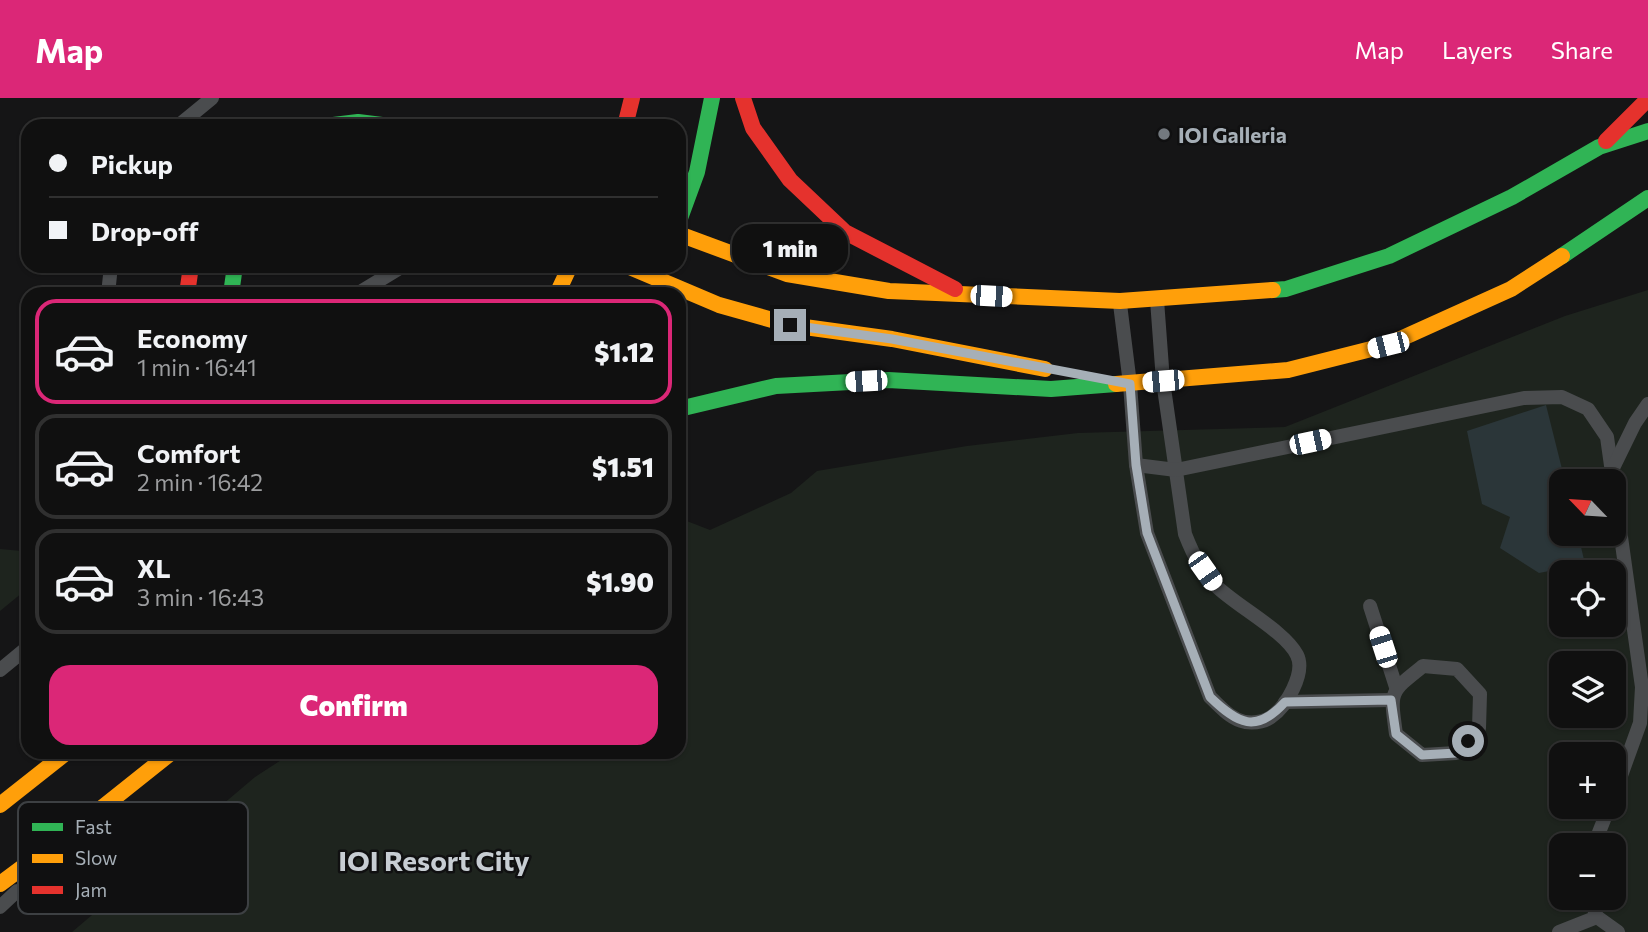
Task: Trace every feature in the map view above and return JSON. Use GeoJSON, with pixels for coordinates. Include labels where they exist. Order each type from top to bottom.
{"type":"FeatureCollection","features":[{"type":"Feature","properties":{"kind":"main road"},"geometry":{"type":"LineString","coordinates":[[627,119],[632,98]]}},
{"type":"Feature","properties":{"kind":"main road"},"geometry":{"type":"LineString","coordinates":[[686,202],[697,172],[712,98]]}},
{"type":"Feature","properties":{"kind":"main road"},"geometry":{"type":"LineString","coordinates":[[743,98],[753,128],[790,180],[845,232],[966,295]]}},
{"type":"Feature","properties":{"kind":"main road"},"geometry":{"type":"LineString","coordinates":[[1599,147],[1648,99]]}},
{"type":"Feature","properties":{"kind":"main road"},"geometry":{"type":"LineString","coordinates":[[686,237],[787,274],[889,291],[1120,301],[1286,289],[1389,256],[1512,197],[1599,147],[1648,131]]}},
{"type":"Feature","properties":{"kind":"main road"},"geometry":{"type":"LineString","coordinates":[[686,407],[776,386],[888,380],[1051,389],[1288,370],[1388,345],[1511,289],[1645,202]]}},
{"type":"Feature","properties":{"kind":"main road"},"geometry":{"type":"LineString","coordinates":[[644,273],[677,287]]}},
{"type":"Feature","properties":{"kind":"main road"},"geometry":{"type":"LineString","coordinates":[[686,291],[719,305],[790,325],[892,339],[1130,384]]}},
{"type":"Feature","properties":{"kind":"main road"},"geometry":{"type":"LineString","coordinates":[[6,800],[58,759]]}},
{"type":"Feature","properties":{"kind":"main road"},"geometry":{"type":"LineString","coordinates":[[109,802],[163,759]]}},
{"type":"Feature","properties":{"kind":"main road"},"geometry":{"type":"LineString","coordinates":[[0,884],[18,871]]}},
{"type":"Feature","properties":{"kind":"lane"},"geometry":{"type":"LineString","coordinates":[[186,119],[212,98]]}},
{"type":"Feature","properties":{"kind":"lane"},"geometry":{"type":"LineString","coordinates":[[368,287],[392,273]]}},
{"type":"Feature","properties":{"kind":"lane"},"geometry":{"type":"LineString","coordinates":[[1120,301],[1136,465],[1147,533],[1210,697],[1229,715],[1244,722],[1261,722],[1272,716],[1285,702],[1300,667],[1297,655],[1283,638],[1214,584],[1195,558],[1185,534],[1163,381],[1157,298]]}},
{"type":"Feature","properties":{"kind":"lane"},"geometry":{"type":"LineString","coordinates":[[1136,465],[1176,470],[1524,398],[1562,397],[1588,409],[1607,437],[1612,469]]}},
{"type":"Feature","properties":{"kind":"lane"},"geometry":{"type":"LineString","coordinates":[[1612,469],[1634,422],[1648,404]]}},
{"type":"Feature","properties":{"kind":"lane"},"geometry":{"type":"LineString","coordinates":[[1623,546],[1642,687],[1640,723],[1626,762]]}},
{"type":"Feature","properties":{"kind":"lane"},"geometry":{"type":"LineString","coordinates":[[1285,702],[1394,694],[1423,666],[1457,669],[1480,694],[1479,728],[1456,753],[1422,755],[1396,734],[1394,694],[1370,606]]}},
{"type":"Feature","properties":{"kind":"lane"},"geometry":{"type":"LineString","coordinates":[[0,670],[21,653]]}},
{"type":"Feature","properties":{"kind":"lane"},"geometry":{"type":"LineString","coordinates":[[0,781],[6,800]]}},
{"type":"Feature","properties":{"kind":"lane"},"geometry":{"type":"LineString","coordinates":[[0,907],[18,889]]}},
{"type":"Feature","properties":{"kind":"lane"},"geometry":{"type":"LineString","coordinates":[[1594,910],[1597,917],[1618,932]]}},
{"type":"Feature","properties":{"kind":"lane"},"geometry":{"type":"LineString","coordinates":[[1559,932],[1597,917]]}},
{"type":"Feature","properties":{"kind":"shaded area"},"geometry":{"type":"Polygon","coordinates":[[[1648,290],[1648,932],[72,932],[93,914],[248,914],[248,802],[225,802],[255,777],[283,759],[686,759],[686,521],[710,530],[791,493],[817,471],[967,446],[1078,433],[1285,427],[1565,316],[1648,290]]]}},
{"type":"Feature","properties":{"kind":"shaded area"},"geometry":{"type":"Polygon","coordinates":[[[1546,405],[1562,469],[1549,469],[1549,546],[1581,546],[1584,560],[1549,560],[1549,571],[1539,573],[1500,548],[1510,517],[1482,504],[1467,431],[1546,405]]]}},
{"type":"Feature","properties":{"kind":"shaded area"},"geometry":{"type":"Polygon","coordinates":[[[0,549],[21,551],[21,594],[0,611],[0,549]]]}},
{"type":"Feature","properties":{"kind":"traffic: fast"},"geometry":{"type":"LineString","coordinates":[[686,202],[697,172],[712,98]]}},
{"type":"Feature","properties":{"kind":"traffic: fast"},"geometry":{"type":"LineString","coordinates":[[1273,290],[1286,289],[1389,256],[1512,197],[1599,147],[1648,131]]}},
{"type":"Feature","properties":{"kind":"traffic: fast"},"geometry":{"type":"LineString","coordinates":[[1562,256],[1648,198]]}},
{"type":"Feature","properties":{"kind":"traffic: fast"},"geometry":{"type":"LineString","coordinates":[[232,287],[234,273]]}},
{"type":"Feature","properties":{"kind":"traffic: fast"},"geometry":{"type":"LineString","coordinates":[[686,407],[776,386],[888,380],[1051,389],[1116,384]]}},
{"type":"Feature","properties":{"kind":"traffic: slow"},"geometry":{"type":"LineString","coordinates":[[686,237],[787,274],[889,291],[1120,301],[1273,290]]}},
{"type":"Feature","properties":{"kind":"traffic: slow"},"geometry":{"type":"LineString","coordinates":[[1116,384],[1288,370],[1387,345],[1511,289],[1562,256]]}},
{"type":"Feature","properties":{"kind":"traffic: slow"},"geometry":{"type":"LineString","coordinates":[[560,287],[567,273]]}},
{"type":"Feature","properties":{"kind":"traffic: slow"},"geometry":{"type":"LineString","coordinates":[[644,273],[677,287]]}},
{"type":"Feature","properties":{"kind":"traffic: slow"},"geometry":{"type":"LineString","coordinates":[[686,291],[719,305],[790,325],[892,339],[1045,369]]}},
{"type":"Feature","properties":{"kind":"traffic: slow"},"geometry":{"type":"LineString","coordinates":[[0,805],[58,759]]}},
{"type":"Feature","properties":{"kind":"traffic: slow"},"geometry":{"type":"LineString","coordinates":[[109,802],[163,759]]}},
{"type":"Feature","properties":{"kind":"traffic: slow"},"geometry":{"type":"LineString","coordinates":[[0,884],[18,871]]}},
{"type":"Feature","properties":{"kind":"traffic: jam"},"geometry":{"type":"LineString","coordinates":[[627,119],[632,98]]}},
{"type":"Feature","properties":{"kind":"traffic: jam"},"geometry":{"type":"LineString","coordinates":[[743,98],[753,128],[790,180],[845,232],[955,289]]}},
{"type":"Feature","properties":{"kind":"traffic: jam"},"geometry":{"type":"LineString","coordinates":[[1606,141],[1648,99]]}},
{"type":"Feature","properties":{"kind":"traffic: jam"},"geometry":{"type":"LineString","coordinates":[[188,287],[190,273]]}},
{"type":"Feature","properties":{"kind":"place","name":"IOI Galleria"},"geometry":{"type":"Point","coordinates":[1164,134]}},
{"type":"Feature","properties":{"kind":"district","name":"IOI Resort City"},"geometry":{"type":"Point","coordinates":[434,860]}},
{"type":"Feature","properties":{"kind":"route"},"geometry":{"type":"LineString","coordinates":[[790,325],[892,339],[1130,384],[1136,465],[1147,533],[1210,697],[1229,715],[1244,722],[1261,722],[1272,716],[1285,702],[1391,700],[1396,734],[1422,755],[1456,753],[1468,741]]}}]}
